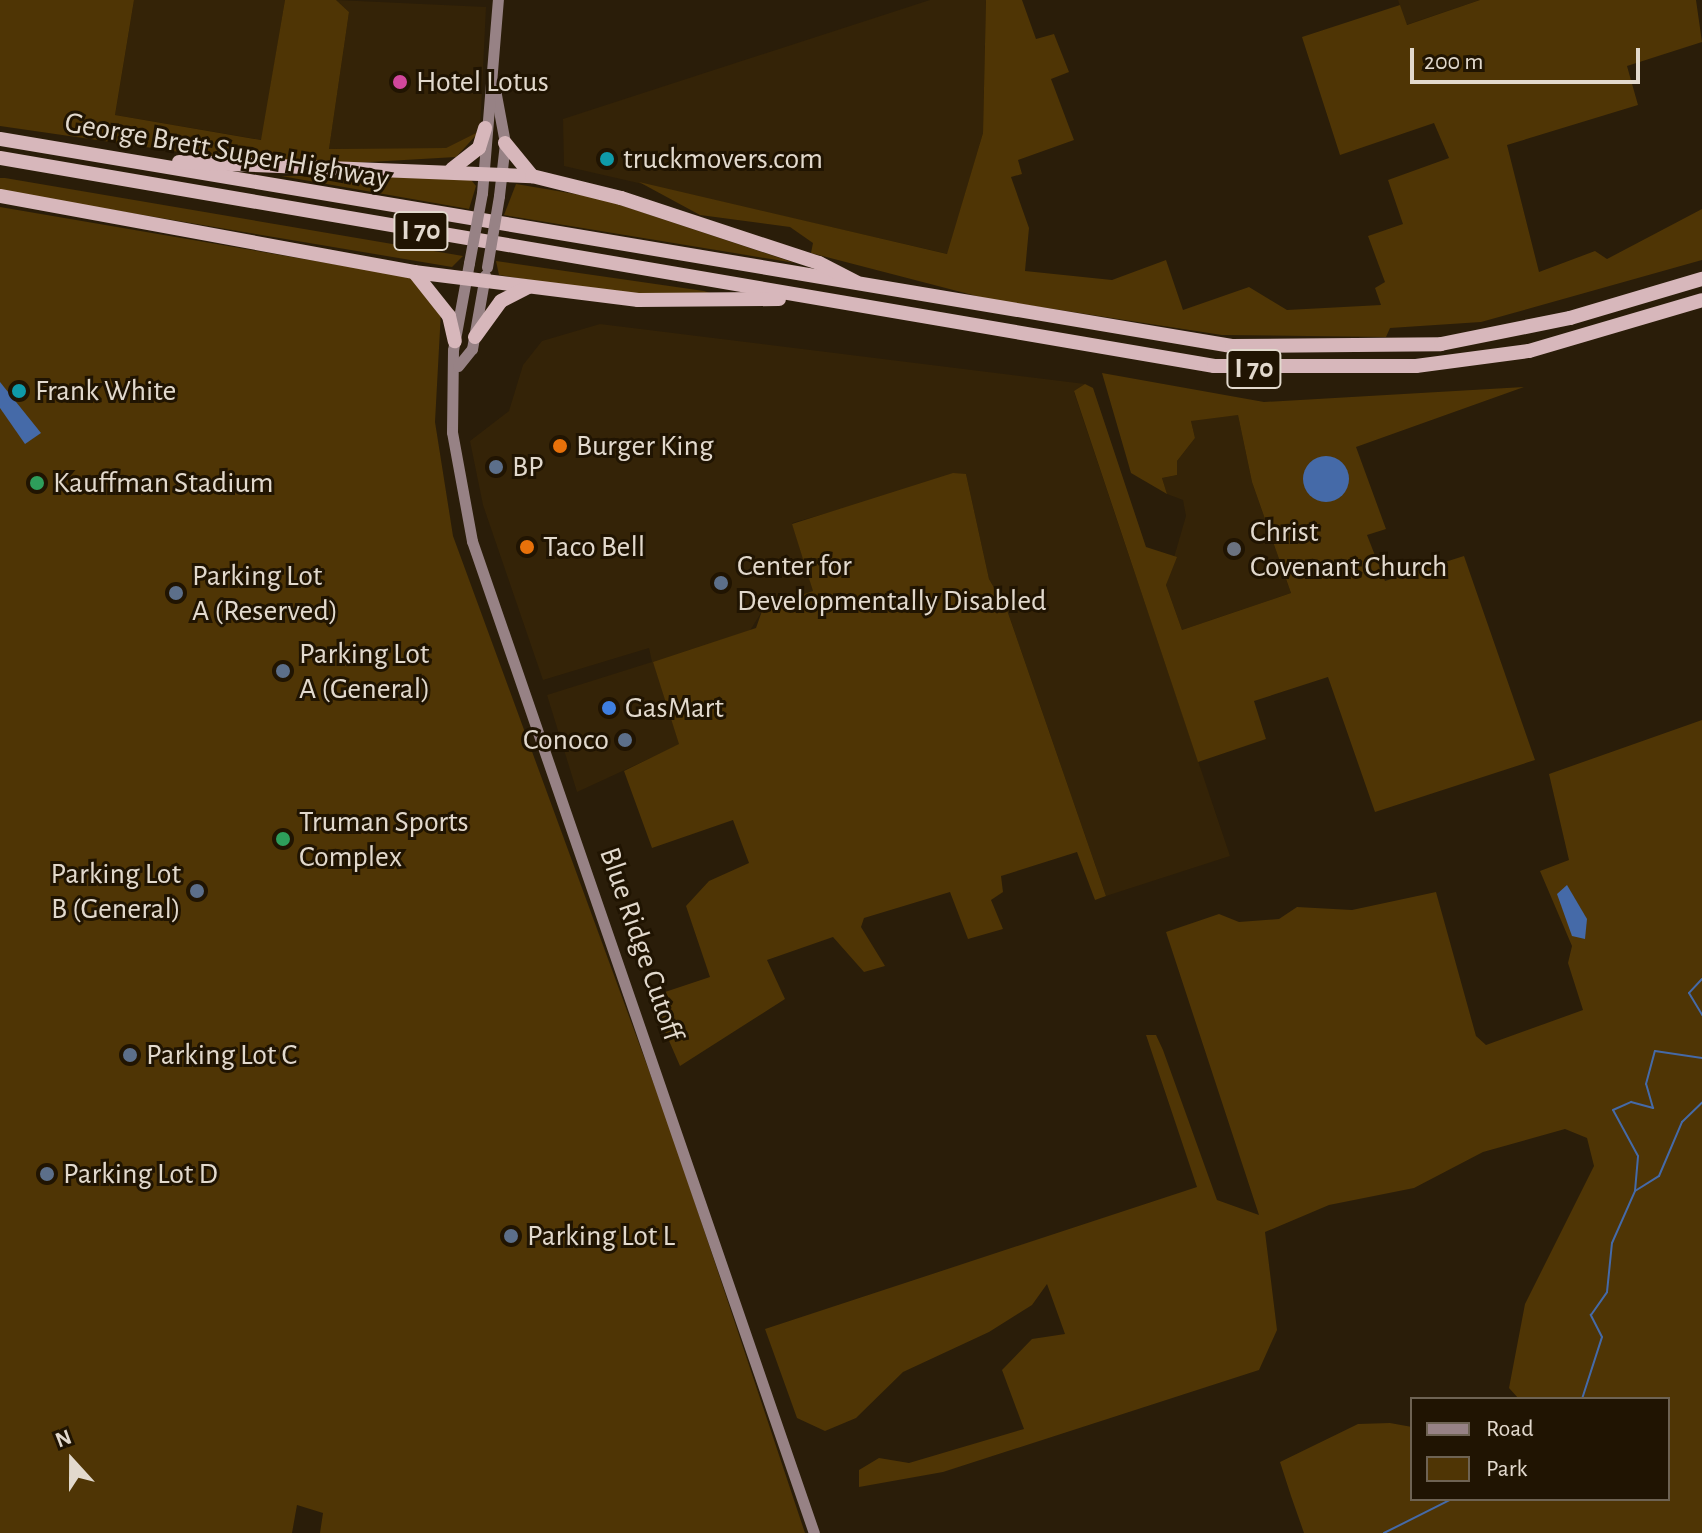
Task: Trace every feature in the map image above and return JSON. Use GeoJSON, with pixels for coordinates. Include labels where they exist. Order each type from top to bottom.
{"type":"FeatureCollection","features":[{"type":"Feature","properties":{"kind":"highway"},"geometry":{"type":"LineString","coordinates":[[452,169],[479,148],[485,128]]}},
{"type":"Feature","properties":{"kind":"highway","name":"George Brett Super Highway"},"geometry":{"type":"LineString","coordinates":[[0,139],[870,289]]}},
{"type":"Feature","properties":{"kind":"highway"},"geometry":{"type":"LineString","coordinates":[[505,143],[532,176]]}},
{"type":"Feature","properties":{"kind":"highway","name":"George Brett Super Highway"},"geometry":{"type":"LineString","coordinates":[[0,158],[803,297]]}},
{"type":"Feature","properties":{"kind":"highway"},"geometry":{"type":"LineString","coordinates":[[138,162],[452,169],[532,176],[819,263],[870,289]]}},
{"type":"Feature","properties":{"kind":"highway"},"geometry":{"type":"LineString","coordinates":[[0,168],[39,165]]}},
{"type":"Feature","properties":{"kind":"highway"},"geometry":{"type":"LineString","coordinates":[[0,196],[414,272],[468,270],[531,286],[638,300],[803,297]]}},
{"type":"Feature","properties":{"kind":"highway"},"geometry":{"type":"LineString","coordinates":[[414,272],[447,313],[455,341]]}},
{"type":"Feature","properties":{"kind":"highway","name":"I 70"},"geometry":{"type":"LineString","coordinates":[[870,289],[1168,340],[1321,351],[1507,332],[1702,279]]}},
{"type":"Feature","properties":{"kind":"highway"},"geometry":{"type":"LineString","coordinates":[[475,337],[501,301],[531,286]]}},
{"type":"Feature","properties":{"kind":"highway","name":"I 70"},"geometry":{"type":"LineString","coordinates":[[803,297],[1110,351],[1279,371],[1416,366],[1529,351],[1702,300]]}},
{"type":"Feature","properties":{"kind":"main road","name":"Blue Ridge Cutoff"},"geometry":{"type":"LineString","coordinates":[[498,0],[494,84],[485,128],[482,193],[455,341],[458,366],[452,432],[472,541],[814,1533]]}},
{"type":"Feature","properties":{"kind":"main road","name":"Blue Ridge Cutoff"},"geometry":{"type":"LineString","coordinates":[[458,366],[475,337],[504,174],[505,143],[494,84]]}},
{"type":"Feature","properties":{"kind":"shaded area"},"geometry":{"type":"Polygon","coordinates":[[[134,0],[285,0],[262,140],[115,115],[134,0]]]}},
{"type":"Feature","properties":{"kind":"shaded area"},"geometry":{"type":"Polygon","coordinates":[[[336,0],[486,7],[480,131],[446,148],[329,149],[349,12],[336,0]]]}},
{"type":"Feature","properties":{"kind":"shaded area"},"geometry":{"type":"Polygon","coordinates":[[[930,0],[986,0],[983,133],[948,254],[564,166],[563,119],[930,0]]]}},
{"type":"Feature","properties":{"kind":"shaded area"},"geometry":{"type":"Polygon","coordinates":[[[1398,0],[1480,0],[1406,25],[1398,0]]]}},
{"type":"Feature","properties":{"kind":"shaded area"},"geometry":{"type":"Polygon","coordinates":[[[600,324],[1085,384],[1074,392],[1230,856],[1106,896],[1007,610],[989,579],[966,474],[792,523],[814,591],[764,608],[679,745],[577,792],[547,695],[652,662],[649,648],[543,680],[483,505],[470,441],[509,411],[523,365],[542,341],[600,324]]]}},
{"type":"Feature","properties":{"kind":"shaded area"},"geometry":{"type":"Polygon","coordinates":[[[1209,414],[1238,415],[1252,482],[1291,593],[1182,630],[1166,585],[1186,516],[1183,500],[1167,494],[1162,478],[1177,475],[1177,461],[1195,438],[1191,421],[1209,414]]]}},
{"type":"Feature","properties":{"kind":"green space"},"geometry":{"type":"Polygon","coordinates":[[[0,0],[134,0],[115,115],[261,140],[285,0],[336,0],[349,12],[329,149],[446,148],[480,131],[456,157],[284,167],[0,126],[0,0]]]}},
{"type":"Feature","properties":{"kind":"green space"},"geometry":{"type":"Polygon","coordinates":[[[986,0],[1022,0],[1036,39],[1054,34],[1069,72],[1051,79],[1074,140],[1018,160],[1022,174],[1011,177],[1029,228],[1025,271],[1112,280],[1166,260],[1183,310],[1249,287],[1287,310],[1381,305],[1375,288],[1385,282],[1368,236],[1403,224],[1388,180],[1449,158],[1434,123],[1340,155],[1302,37],[1400,5],[1407,25],[1480,0],[1696,0],[1702,42],[1627,66],[1638,105],[1507,145],[1539,272],[1595,251],[1607,259],[1702,209],[1702,260],[1481,322],[1390,328],[1386,337],[1222,335],[988,299],[811,253],[813,243],[790,227],[700,215],[639,182],[947,254],[983,133],[986,0]]]}},
{"type":"Feature","properties":{"kind":"green space"},"geometry":{"type":"Polygon","coordinates":[[[281,176],[468,176],[476,186],[469,209],[281,176]]]}},
{"type":"Feature","properties":{"kind":"green space"},"geometry":{"type":"Polygon","coordinates":[[[0,178],[463,256],[452,267],[0,191],[0,178]]]}},
{"type":"Feature","properties":{"kind":"green space"},"geometry":{"type":"Polygon","coordinates":[[[516,184],[599,198],[795,263],[504,215],[516,184]]]}},
{"type":"Feature","properties":{"kind":"green space","name":"Truman Sports Complex"},"geometry":{"type":"Polygon","coordinates":[[[0,207],[403,276],[418,281],[441,311],[435,422],[453,536],[670,1128],[805,1533],[320,1533],[323,1513],[297,1505],[292,1533],[0,1533],[0,207]]]}},
{"type":"Feature","properties":{"kind":"green space"},"geometry":{"type":"Polygon","coordinates":[[[496,261],[704,291],[719,296],[613,294],[499,275],[496,261]]]}},
{"type":"Feature","properties":{"kind":"green space"},"geometry":{"type":"Polygon","coordinates":[[[1102,373],[1264,402],[1524,387],[1356,447],[1386,529],[1367,535],[1385,581],[1464,556],[1535,760],[1375,812],[1328,677],[1254,701],[1266,739],[1198,762],[1074,391],[1085,384],[1093,388],[1146,547],[1177,557],[1166,585],[1182,630],[1291,593],[1252,482],[1238,415],[1191,421],[1195,438],[1177,461],[1177,475],[1162,478],[1167,494],[1131,473],[1102,373]]]}},
{"type":"Feature","properties":{"kind":"green space"},"geometry":{"type":"Polygon","coordinates":[[[953,473],[966,474],[989,579],[1007,610],[1106,896],[1095,900],[1077,852],[1001,876],[1003,892],[991,900],[1003,929],[968,939],[950,892],[864,918],[861,927],[885,966],[864,972],[833,937],[767,960],[785,999],[680,1066],[650,997],[710,977],[686,906],[709,881],[749,863],[733,820],[652,848],[624,771],[679,744],[653,662],[756,628],[763,608],[813,591],[792,524],[953,473]]]}},
{"type":"Feature","properties":{"kind":"green space"},"geometry":{"type":"Polygon","coordinates":[[[1702,720],[1702,1533],[1304,1533],[1291,1496],[1280,1462],[1358,1424],[1390,1423],[1410,1427],[1410,1501],[1670,1501],[1670,1397],[1517,1397],[1509,1388],[1525,1304],[1594,1166],[1587,1138],[1565,1129],[1483,1152],[1414,1188],[1329,1205],[1265,1232],[1277,1330],[1259,1370],[943,1472],[859,1487],[859,1470],[879,1458],[909,1463],[1024,1429],[1002,1370],[1032,1339],[1065,1334],[1047,1284],[1032,1305],[989,1332],[903,1372],[856,1418],[825,1431],[797,1418],[765,1329],[1197,1187],[1146,1035],[1156,1035],[1163,1050],[1217,1200],[1259,1215],[1166,932],[1219,914],[1239,922],[1279,919],[1297,907],[1352,910],[1436,892],[1476,1036],[1486,1045],[1583,1010],[1568,963],[1572,946],[1540,871],[1569,860],[1549,774],[1702,720]]]}},
{"type":"Feature","properties":{"kind":"water"},"geometry":{"type":"Polygon","coordinates":[[[0,382],[41,433],[25,444],[0,408],[0,382]]]}},
{"type":"Feature","properties":{"kind":"water"},"geometry":{"type":"Polygon","coordinates":[[[1326,456],[1342,463],[1349,479],[1342,495],[1326,502],[1310,495],[1303,479],[1310,463],[1326,456]]]}},
{"type":"Feature","properties":{"kind":"water"},"geometry":{"type":"Polygon","coordinates":[[[1567,885],[1587,919],[1585,939],[1572,936],[1557,894],[1567,885]]]}},
{"type":"Feature","properties":{"kind":"waterway"},"geometry":{"type":"LineString","coordinates":[[1702,979],[1689,993],[1702,1015]]}},
{"type":"Feature","properties":{"kind":"waterway"},"geometry":{"type":"LineString","coordinates":[[1635,1191],[1638,1156],[1613,1110],[1631,1102],[1653,1108],[1646,1084],[1655,1051],[1702,1058]]}},
{"type":"Feature","properties":{"kind":"waterway"},"geometry":{"type":"LineString","coordinates":[[1583,1397],[1602,1337],[1591,1315],[1607,1292],[1612,1243],[1635,1191],[1659,1176],[1682,1122],[1702,1103]]}},
{"type":"Feature","properties":{"kind":"waterway"},"geometry":{"type":"LineString","coordinates":[[1384,1533],[1448,1501]]}},
{"type":"Feature","properties":{"kind":"place","name":"Hotel Lotus"},"geometry":{"type":"Point","coordinates":[400,82]}},
{"type":"Feature","properties":{"kind":"place","name":"truckmovers.com"},"geometry":{"type":"Point","coordinates":[607,159]}},
{"type":"Feature","properties":{"kind":"place","name":"Frank White"},"geometry":{"type":"Point","coordinates":[19,391]}},
{"type":"Feature","properties":{"kind":"place","name":"Burger King"},"geometry":{"type":"Point","coordinates":[560,446]}},
{"type":"Feature","properties":{"kind":"place","name":"BP"},"geometry":{"type":"Point","coordinates":[496,467]}},
{"type":"Feature","properties":{"kind":"place","name":"Kauffman Stadium"},"geometry":{"type":"Point","coordinates":[37,483]}},
{"type":"Feature","properties":{"kind":"place","name":"Taco Bell"},"geometry":{"type":"Point","coordinates":[527,547]}},
{"type":"Feature","properties":{"kind":"place","name":"Christ Covenant Church"},"geometry":{"type":"Point","coordinates":[1234,549]}},
{"type":"Feature","properties":{"kind":"place","name":"Center for Developmentally Disabled"},"geometry":{"type":"Point","coordinates":[721,583]}},
{"type":"Feature","properties":{"kind":"place","name":"Parking Lot A (Reserved)"},"geometry":{"type":"Point","coordinates":[176,593]}},
{"type":"Feature","properties":{"kind":"place","name":"Parking Lot A (General)"},"geometry":{"type":"Point","coordinates":[283,671]}},
{"type":"Feature","properties":{"kind":"place","name":"GasMart"},"geometry":{"type":"Point","coordinates":[609,708]}},
{"type":"Feature","properties":{"kind":"place","name":"Conoco"},"geometry":{"type":"Point","coordinates":[625,740]}},
{"type":"Feature","properties":{"kind":"place","name":"Truman Sports Complex"},"geometry":{"type":"Point","coordinates":[283,839]}},
{"type":"Feature","properties":{"kind":"place","name":"Parking Lot B (General)"},"geometry":{"type":"Point","coordinates":[197,891]}},
{"type":"Feature","properties":{"kind":"place","name":"Parking Lot C"},"geometry":{"type":"Point","coordinates":[130,1055]}},
{"type":"Feature","properties":{"kind":"place","name":"Parking Lot D"},"geometry":{"type":"Point","coordinates":[47,1174]}},
{"type":"Feature","properties":{"kind":"place","name":"Parking Lot L"},"geometry":{"type":"Point","coordinates":[511,1236]}}]}
